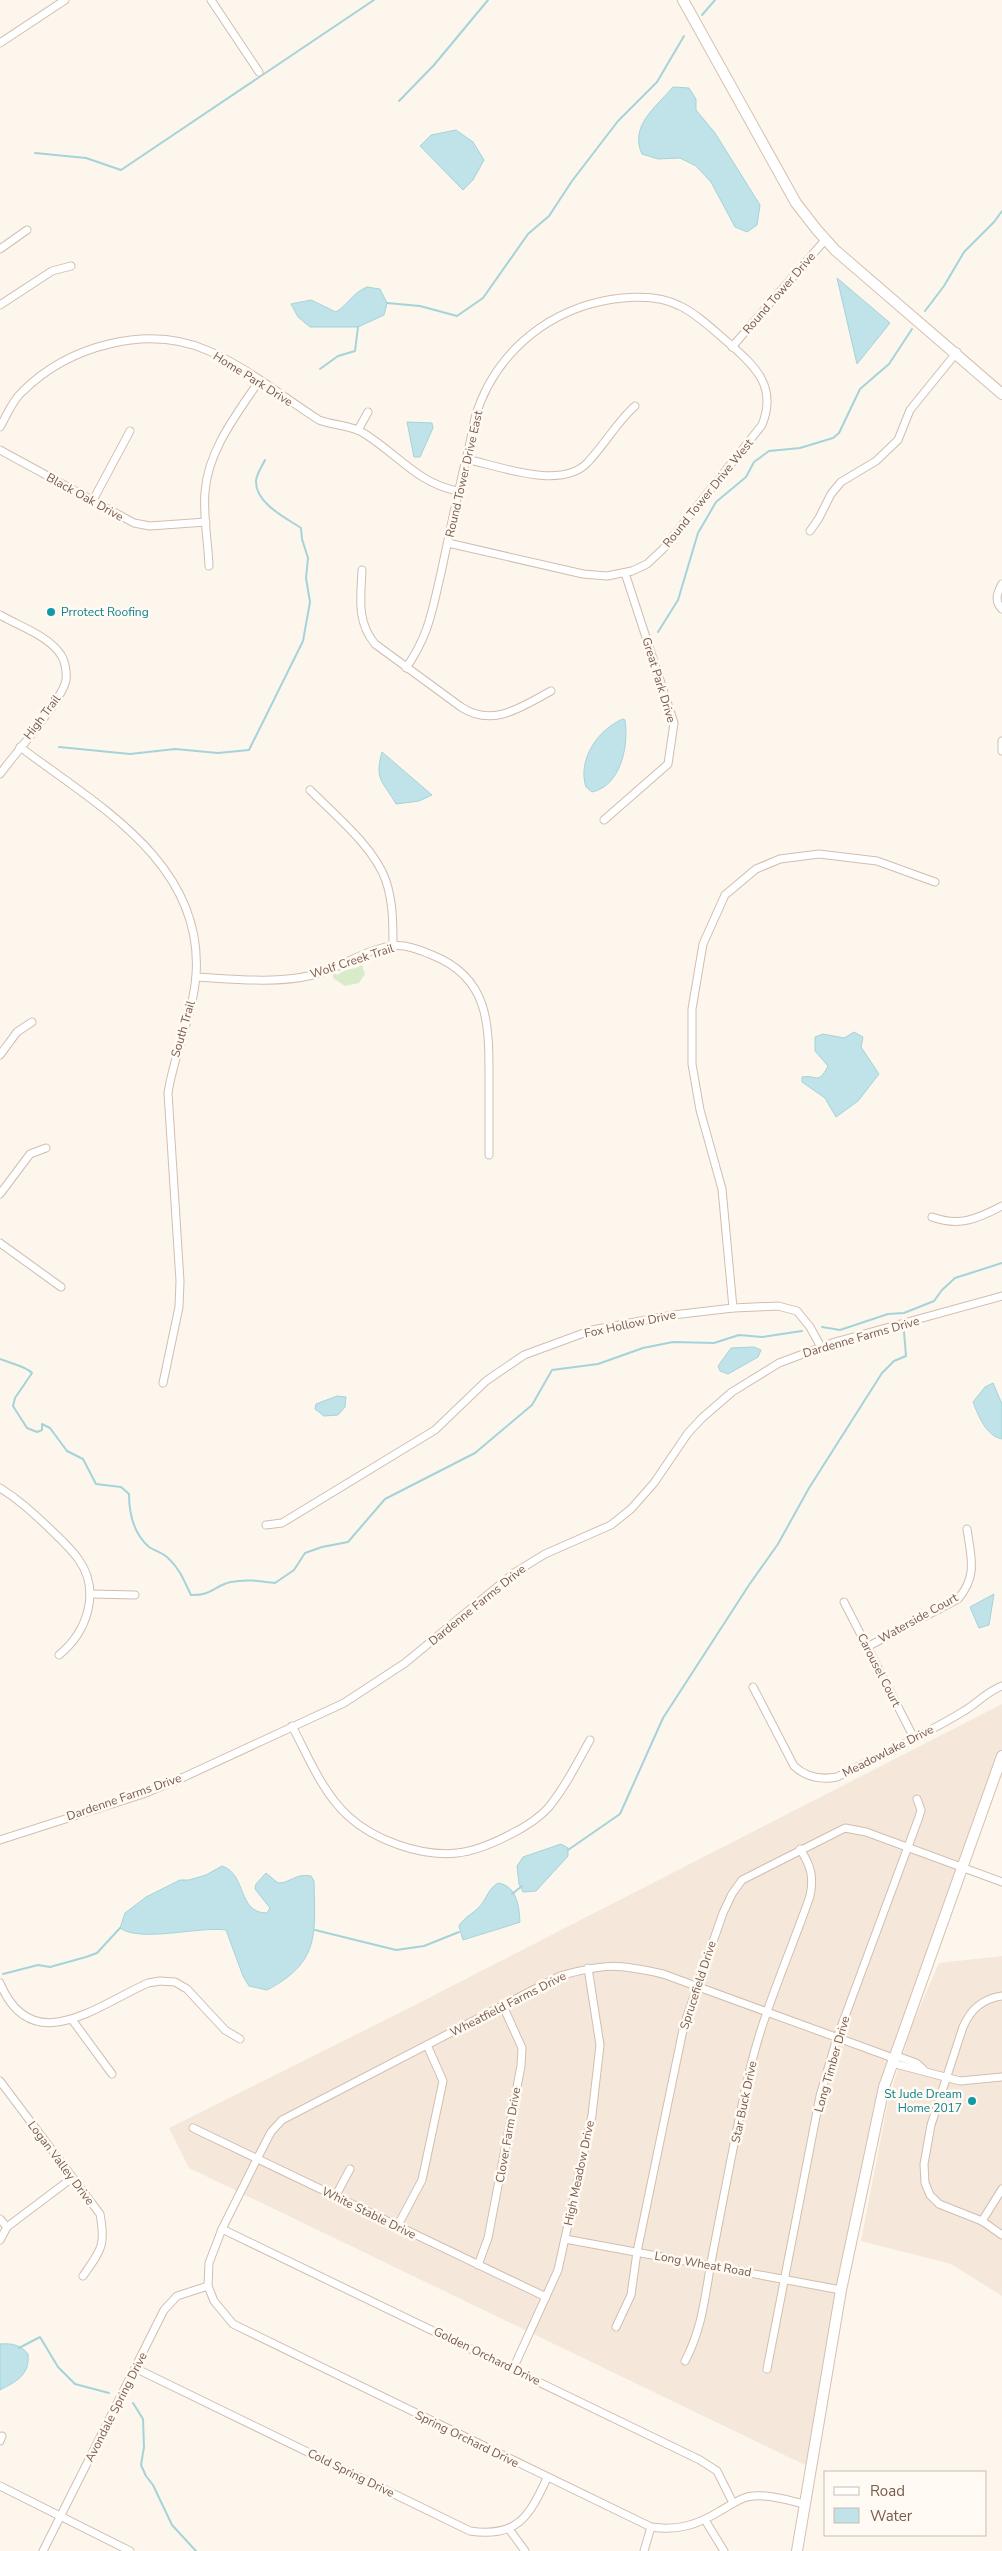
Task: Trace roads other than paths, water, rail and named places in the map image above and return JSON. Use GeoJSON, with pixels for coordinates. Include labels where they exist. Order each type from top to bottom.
{"type":"FeatureCollection","features":[{"type":"Feature","properties":{"kind":"main road"},"geometry":{"type":"LineString","coordinates":[[683,0],[796,203],[825,240],[957,352],[1002,394]]}},
{"type":"Feature","properties":{"kind":"main road"},"geometry":{"type":"LineString","coordinates":[[797,2551],[842,2290],[880,2104],[893,2059],[1002,1756]]}},
{"type":"Feature","properties":{"kind":"street"},"geometry":{"type":"LineString","coordinates":[[0,43],[65,0]]}},
{"type":"Feature","properties":{"kind":"street"},"geometry":{"type":"LineString","coordinates":[[211,0],[259,72]]}},
{"type":"Feature","properties":{"kind":"street"},"geometry":{"type":"LineString","coordinates":[[0,249],[27,230]]}},
{"type":"Feature","properties":{"kind":"street","name":"Round Tower Drive"},"geometry":{"type":"LineString","coordinates":[[732,347],[825,240]]}},
{"type":"Feature","properties":{"kind":"street"},"geometry":{"type":"LineString","coordinates":[[0,305],[52,271],[71,266]]}},
{"type":"Feature","properties":{"kind":"street","name":"Round Tower Drive East"},"geometry":{"type":"LineString","coordinates":[[406,668],[426,636],[478,410],[496,372],[506,358],[532,332],[565,313],[599,302],[629,298],[659,299],[675,303],[691,313],[732,347]]}},
{"type":"Feature","properties":{"kind":"street","name":"Home Park Drive"},"geometry":{"type":"LineString","coordinates":[[0,427],[16,400],[27,387],[72,358],[96,347],[149,339],[188,344],[227,360],[319,420],[332,425],[358,430],[417,474],[446,489],[458,491]]}},
{"type":"Feature","properties":{"kind":"street","name":"Round Tower Drive West"},"geometry":{"type":"LineString","coordinates":[[448,543],[583,574],[607,576],[625,573],[646,564],[664,549],[762,425],[767,407],[767,388],[760,376],[732,347]]}},
{"type":"Feature","properties":{"kind":"street"},"geometry":{"type":"LineString","coordinates":[[810,530],[820,518],[831,494],[841,482],[876,461],[898,440],[910,410],[957,352]]}},
{"type":"Feature","properties":{"kind":"street"},"geometry":{"type":"LineString","coordinates":[[209,566],[205,492],[213,458],[226,432],[259,381]]}},
{"type":"Feature","properties":{"kind":"street"},"geometry":{"type":"LineString","coordinates":[[466,459],[547,476],[562,476],[587,464],[635,406]]}},
{"type":"Feature","properties":{"kind":"street"},"geometry":{"type":"LineString","coordinates":[[358,430],[368,412]]}},
{"type":"Feature","properties":{"kind":"street"},"geometry":{"type":"LineString","coordinates":[[92,502],[130,431]]}},
{"type":"Feature","properties":{"kind":"street","name":"Black Oak Drive"},"geometry":{"type":"LineString","coordinates":[[0,450],[92,502],[134,523],[150,526],[206,522]]}},
{"type":"Feature","properties":{"kind":"street"},"geometry":{"type":"LineString","coordinates":[[362,570],[360,610],[366,633],[375,644],[460,708],[482,717],[503,716],[551,691]]}},
{"type":"Feature","properties":{"kind":"street","name":"Great Park Drive"},"geometry":{"type":"LineString","coordinates":[[604,820],[668,764],[674,723],[625,573]]}},
{"type":"Feature","properties":{"kind":"street"},"geometry":{"type":"LineString","coordinates":[[1002,584],[997,596],[998,605],[1002,609]]}},
{"type":"Feature","properties":{"kind":"street","name":"High Trail"},"geometry":{"type":"LineString","coordinates":[[0,615],[45,641],[61,655],[66,674],[62,690],[0,774]]}},
{"type":"Feature","properties":{"kind":"street"},"geometry":{"type":"LineString","coordinates":[[1002,741],[1002,751]]}},
{"type":"Feature","properties":{"kind":"street","name":"South Trail"},"geometry":{"type":"LineString","coordinates":[[20,747],[133,832],[155,856],[177,889],[185,907],[193,941],[196,977],[168,1093],[180,1281],[179,1307],[163,1383]]}},
{"type":"Feature","properties":{"kind":"street"},"geometry":{"type":"LineString","coordinates":[[310,790],[361,843],[380,867],[390,894],[393,945]]}},
{"type":"Feature","properties":{"kind":"street"},"geometry":{"type":"LineString","coordinates":[[733,1308],[722,1189],[700,1110],[692,1064],[692,1010],[703,944],[722,902],[726,895],[756,869],[780,859],[819,854],[877,861],[935,882]]}},
{"type":"Feature","properties":{"kind":"street","name":"Wolf Creek Trail"},"geometry":{"type":"LineString","coordinates":[[196,977],[248,980],[313,975],[393,945],[418,949],[455,966],[470,982],[481,999],[489,1036],[489,1155]]}},
{"type":"Feature","properties":{"kind":"street"},"geometry":{"type":"LineString","coordinates":[[0,1054],[17,1032],[32,1022]]}},
{"type":"Feature","properties":{"kind":"street"},"geometry":{"type":"LineString","coordinates":[[0,1194],[30,1154],[46,1148]]}},
{"type":"Feature","properties":{"kind":"street"},"geometry":{"type":"LineString","coordinates":[[932,1217],[948,1223],[965,1221],[1002,1206]]}},
{"type":"Feature","properties":{"kind":"street"},"geometry":{"type":"LineString","coordinates":[[0,1243],[60,1287]]}},
{"type":"Feature","properties":{"kind":"street","name":"Dardenne Farms Drive"},"geometry":{"type":"LineString","coordinates":[[0,1840],[159,1787],[225,1759],[344,1703],[405,1662],[514,1573],[546,1554],[611,1525],[631,1509],[654,1483],[688,1433],[714,1408],[732,1392],[779,1364],[821,1347],[1002,1296]]}},
{"type":"Feature","properties":{"kind":"street","name":"Fox Hollow Drive"},"geometry":{"type":"LineString","coordinates":[[266,1525],[282,1522],[435,1430],[486,1380],[524,1355],[592,1330],[673,1315],[733,1308],[778,1306],[797,1311],[810,1327],[821,1347]]}},
{"type":"Feature","properties":{"kind":"street"},"geometry":{"type":"LineString","coordinates":[[0,1488],[25,1505],[71,1550],[84,1572],[90,1594],[85,1624],[78,1636],[60,1655]]}},
{"type":"Feature","properties":{"kind":"street","name":"Waterside Court"},"geometry":{"type":"LineString","coordinates":[[867,1647],[958,1599],[966,1590],[972,1578],[972,1559],[967,1529]]}},
{"type":"Feature","properties":{"kind":"street"},"geometry":{"type":"LineString","coordinates":[[90,1594],[135,1595]]}},
{"type":"Feature","properties":{"kind":"street","name":"Carousel Court"},"geometry":{"type":"LineString","coordinates":[[844,1602],[914,1738]]}},
{"type":"Feature","properties":{"kind":"street","name":"Meadowlake Drive"},"geometry":{"type":"LineString","coordinates":[[753,1688],[794,1766],[810,1776],[826,1779],[837,1777],[914,1738],[965,1711],[989,1690],[1002,1686]]}},
{"type":"Feature","properties":{"kind":"street"},"geometry":{"type":"LineString","coordinates":[[292,1726],[322,1782],[354,1820],[376,1835],[410,1848],[448,1853],[458,1853],[495,1842],[521,1829],[547,1809],[564,1786],[590,1740]]}},
{"type":"Feature","properties":{"kind":"street","name":"Long Timber Drive"},"geometry":{"type":"LineString","coordinates":[[767,2369],[820,2096],[837,2038],[921,1810],[917,1799]]}},
{"type":"Feature","properties":{"kind":"street","name":"Sprucefield Drive"},"geometry":{"type":"LineString","coordinates":[[616,2327],[630,2295],[637,2252],[684,2025],[723,1913],[742,1880],[800,1849],[845,1828],[866,1832],[1002,1882]]}},
{"type":"Feature","properties":{"kind":"street","name":"Star Buck Drive"},"geometry":{"type":"LineString","coordinates":[[685,2361],[696,2340],[702,2321],[710,2266],[751,2068],[767,2012],[794,1940],[813,1878],[808,1861],[800,1849]]}},
{"type":"Feature","properties":{"kind":"street","name":"Wheatfield Farms Drive"},"geometry":{"type":"LineString","coordinates":[[222,2230],[271,2132],[290,2114],[560,1976],[603,1965],[627,1966],[663,1974],[893,2059],[916,2063],[922,2069],[945,2077],[960,2081],[1002,2077]]}},
{"type":"Feature","properties":{"kind":"street","name":"High Meadow Drive"},"geometry":{"type":"LineString","coordinates":[[513,2369],[558,2270],[592,2115],[600,2045],[588,1968]]}},
{"type":"Feature","properties":{"kind":"street"},"geometry":{"type":"LineString","coordinates":[[0,1983],[7,1999],[28,2018],[52,2024],[73,2020],[148,1983],[175,1982],[187,1989],[225,2030],[240,2039]]}},
{"type":"Feature","properties":{"kind":"street"},"geometry":{"type":"LineString","coordinates":[[1002,1996],[990,1998],[970,2012],[945,2077],[927,2145],[924,2164],[926,2187],[939,2204],[982,2221],[1002,2235]]}},
{"type":"Feature","properties":{"kind":"street","name":"Clover Farm Drive"},"geometry":{"type":"LineString","coordinates":[[478,2265],[488,2238],[521,2066],[522,2048],[503,2006]]}},
{"type":"Feature","properties":{"kind":"street"},"geometry":{"type":"LineString","coordinates":[[73,2020],[112,2074]]}},
{"type":"Feature","properties":{"kind":"street"},"geometry":{"type":"LineString","coordinates":[[397,2227],[422,2180],[442,2081],[427,2045]]}},
{"type":"Feature","properties":{"kind":"street","name":"Logan Valley Drive"},"geometry":{"type":"LineString","coordinates":[[0,2081],[100,2214],[104,2235],[101,2250],[83,2276]]}},
{"type":"Feature","properties":{"kind":"street","name":"White Stable Drive"},"geometry":{"type":"LineString","coordinates":[[193,2128],[546,2297]]}},
{"type":"Feature","properties":{"kind":"street"},"geometry":{"type":"LineString","coordinates":[[335,2197],[350,2169]]}},
{"type":"Feature","properties":{"kind":"street"},"geometry":{"type":"LineString","coordinates":[[0,2240],[7,2227],[72,2178]]}},
{"type":"Feature","properties":{"kind":"street"},"geometry":{"type":"LineString","coordinates":[[982,2221],[1002,2189]]}},
{"type":"Feature","properties":{"kind":"street"},"geometry":{"type":"LineString","coordinates":[[0,2219],[7,2227]]}},
{"type":"Feature","properties":{"kind":"street"},"geometry":{"type":"LineString","coordinates":[[208,2286],[209,2263],[222,2230]]}},
{"type":"Feature","properties":{"kind":"street","name":"Golden Orchard Drive"},"geometry":{"type":"LineString","coordinates":[[222,2230],[700,2460],[718,2470],[733,2503]]}},
{"type":"Feature","properties":{"kind":"street","name":"Long Wheat Road"},"geometry":{"type":"LineString","coordinates":[[564,2239],[842,2290]]}},
{"type":"Feature","properties":{"kind":"street","name":"Avondale Spring Drive"},"geometry":{"type":"LineString","coordinates":[[43,2551],[170,2302],[182,2294],[208,2286]]}},
{"type":"Feature","properties":{"kind":"street","name":"Spring Orchard Drive"},"geometry":{"type":"LineString","coordinates":[[208,2286],[214,2301],[232,2324],[650,2527],[680,2529],[705,2520],[733,2503],[749,2497],[764,2496],[804,2504]]}},
{"type":"Feature","properties":{"kind":"street","name":"Cold Spring Drive"},"geometry":{"type":"LineString","coordinates":[[136,2369],[470,2531],[486,2533],[509,2529],[524,2519],[533,2509],[547,2478]]}},
{"type":"Feature","properties":{"kind":"street"},"geometry":{"type":"LineString","coordinates":[[0,2486],[130,2551]]}},
{"type":"Feature","properties":{"kind":"street"},"geometry":{"type":"LineString","coordinates":[[705,2520],[724,2551]]}},
{"type":"Feature","properties":{"kind":"street"},"geometry":{"type":"LineString","coordinates":[[644,2551],[650,2527]]}},
{"type":"Feature","properties":{"kind":"street"},"geometry":{"type":"LineString","coordinates":[[509,2529],[525,2551]]}},
{"type":"Feature","properties":{"kind":"water"},"geometry":{"type":"Polygon","coordinates":[[[673,87],[689,88],[696,99],[696,110],[715,133],[760,205],[757,225],[747,232],[735,227],[711,182],[696,166],[680,158],[658,159],[642,154],[639,135],[646,117],[673,87]]]}},
{"type":"Feature","properties":{"kind":"water"},"geometry":{"type":"Polygon","coordinates":[[[456,130],[473,142],[484,160],[473,180],[463,190],[420,146],[431,135],[456,130]]]}},
{"type":"Feature","properties":{"kind":"water"},"geometry":{"type":"Polygon","coordinates":[[[837,278],[890,323],[857,364],[837,278]]]}},
{"type":"Feature","properties":{"kind":"water"},"geometry":{"type":"Polygon","coordinates":[[[367,287],[380,289],[387,303],[384,315],[358,327],[310,327],[298,317],[291,304],[311,300],[336,312],[357,293],[367,287]]]}},
{"type":"Feature","properties":{"kind":"water"},"geometry":{"type":"Polygon","coordinates":[[[407,422],[432,423],[433,428],[420,457],[414,457],[407,422]]]}},
{"type":"Feature","properties":{"kind":"water"},"geometry":{"type":"Polygon","coordinates":[[[623,719],[625,720],[626,741],[621,763],[610,782],[592,792],[586,787],[584,777],[584,766],[587,756],[605,730],[623,719]]]}},
{"type":"Feature","properties":{"kind":"water"},"geometry":{"type":"Polygon","coordinates":[[[382,752],[432,795],[419,801],[396,804],[379,775],[382,752]]]}},
{"type":"Feature","properties":{"kind":"water"},"geometry":{"type":"Polygon","coordinates":[[[854,1032],[863,1037],[861,1047],[879,1074],[858,1101],[836,1117],[825,1098],[802,1082],[802,1077],[816,1078],[822,1076],[828,1066],[815,1051],[815,1037],[823,1034],[844,1038],[854,1032]]]}},
{"type":"Feature","properties":{"kind":"water"},"geometry":{"type":"Polygon","coordinates":[[[754,1347],[761,1350],[758,1357],[728,1374],[720,1371],[718,1366],[731,1348],[754,1347]]]}},
{"type":"Feature","properties":{"kind":"water"},"geometry":{"type":"Polygon","coordinates":[[[993,1383],[1002,1404],[1002,1439],[991,1434],[987,1429],[980,1419],[973,1402],[985,1387],[993,1383]]]}},
{"type":"Feature","properties":{"kind":"water"},"geometry":{"type":"Polygon","coordinates":[[[337,1396],[346,1397],[345,1407],[338,1415],[324,1416],[315,1409],[316,1404],[337,1396]]]}},
{"type":"Feature","properties":{"kind":"water"},"geometry":{"type":"Polygon","coordinates":[[[994,1594],[989,1625],[979,1628],[970,1607],[994,1594]]]}},
{"type":"Feature","properties":{"kind":"water"},"geometry":{"type":"Polygon","coordinates":[[[561,1844],[568,1848],[568,1856],[536,1891],[523,1892],[519,1884],[517,1866],[523,1857],[561,1844]]]}},
{"type":"Feature","properties":{"kind":"water"},"geometry":{"type":"Polygon","coordinates":[[[222,1866],[230,1870],[235,1877],[251,1907],[257,1911],[267,1913],[270,1908],[255,1889],[256,1884],[266,1873],[278,1883],[306,1875],[311,1876],[314,1881],[315,1917],[311,1945],[297,1969],[267,1990],[249,1986],[243,1976],[226,1930],[215,1929],[142,1934],[120,1928],[125,1913],[146,1897],[180,1880],[189,1880],[206,1875],[222,1866]]]}},
{"type":"Feature","properties":{"kind":"water"},"geometry":{"type":"Polygon","coordinates":[[[498,1883],[513,1892],[518,1903],[520,1922],[463,1940],[459,1926],[480,1906],[498,1883]]]}},
{"type":"Feature","properties":{"kind":"water"},"geometry":{"type":"Polygon","coordinates":[[[0,2344],[12,2344],[22,2348],[28,2354],[28,2361],[25,2372],[12,2384],[0,2390],[0,2344]]]}},
{"type":"Feature","properties":{"kind":"waterway"},"geometry":{"type":"LineString","coordinates":[[35,153],[86,158],[121,170],[374,0]]}},
{"type":"Feature","properties":{"kind":"waterway"},"geometry":{"type":"LineString","coordinates":[[399,101],[434,65],[488,0]]}},
{"type":"Feature","properties":{"kind":"waterway"},"geometry":{"type":"LineString","coordinates":[[702,15],[715,0]]}},
{"type":"Feature","properties":{"kind":"waterway"},"geometry":{"type":"LineString","coordinates":[[387,303],[420,306],[457,316],[483,298],[528,234],[549,216],[572,181],[618,121],[657,82],[684,36]]}},
{"type":"Feature","properties":{"kind":"waterway"},"geometry":{"type":"LineString","coordinates":[[925,311],[944,286],[964,252],[994,222],[1002,211]]}},
{"type":"Feature","properties":{"kind":"waterway"},"geometry":{"type":"LineString","coordinates":[[320,369],[338,356],[355,351],[358,327]]}},
{"type":"Feature","properties":{"kind":"waterway"},"geometry":{"type":"LineString","coordinates":[[658,632],[678,600],[698,533],[716,502],[746,477],[754,462],[769,451],[800,448],[833,438],[839,433],[860,389],[889,364],[912,329]]}},
{"type":"Feature","properties":{"kind":"waterway"},"geometry":{"type":"LineString","coordinates":[[59,747],[130,754],[175,749],[218,753],[249,750],[303,641],[310,602],[306,578],[308,558],[302,539],[301,528],[272,509],[260,496],[257,489],[256,479],[265,460]]}},
{"type":"Feature","properties":{"kind":"waterway"},"geometry":{"type":"LineString","coordinates":[[822,1327],[840,1330],[888,1314],[904,1313],[934,1301],[942,1290],[955,1278],[1002,1263]]}},
{"type":"Feature","properties":{"kind":"waterway"},"geometry":{"type":"LineString","coordinates":[[0,1359],[32,1373],[15,1398],[13,1406],[27,1428],[37,1432],[42,1430],[42,1424],[50,1428],[67,1451],[83,1459],[96,1484],[121,1487],[129,1494],[131,1516],[139,1536],[149,1547],[165,1555],[182,1576],[191,1595],[198,1595],[209,1592],[226,1583],[237,1581],[275,1583],[294,1570],[305,1553],[322,1547],[348,1542],[385,1499],[475,1453],[532,1405],[552,1370],[598,1364],[643,1348],[673,1342],[714,1343],[739,1335],[762,1337],[802,1331]]}},
{"type":"Feature","properties":{"kind":"waterway"},"geometry":{"type":"LineString","coordinates":[[568,1850],[620,1814],[663,1718],[749,1585],[778,1544],[809,1488],[882,1373],[894,1361],[906,1356],[904,1332]]}},
{"type":"Feature","properties":{"kind":"waterway"},"geometry":{"type":"LineString","coordinates":[[512,1894],[522,1886]]}},
{"type":"Feature","properties":{"kind":"waterway"},"geometry":{"type":"LineString","coordinates":[[3,1974],[38,1965],[50,1967],[97,1953],[120,1928]]}},
{"type":"Feature","properties":{"kind":"waterway"},"geometry":{"type":"LineString","coordinates":[[315,1930],[396,1950],[424,1946],[459,1932]]}},
{"type":"Feature","properties":{"kind":"waterway"},"geometry":{"type":"LineString","coordinates":[[19,2348],[40,2337],[58,2367],[75,2384],[109,2393]]}},
{"type":"Feature","properties":{"kind":"waterway"},"geometry":{"type":"LineString","coordinates":[[133,2403],[143,2419],[144,2447],[141,2465],[172,2525],[196,2551]]}},
{"type":"Feature","properties":{"kind":"place","name":"Prrotect Roofing"},"geometry":{"type":"Point","coordinates":[51,612]}},
{"type":"Feature","properties":{"kind":"place","name":"St Jude Dream Home 2017"},"geometry":{"type":"Point","coordinates":[972,2101]}}]}
